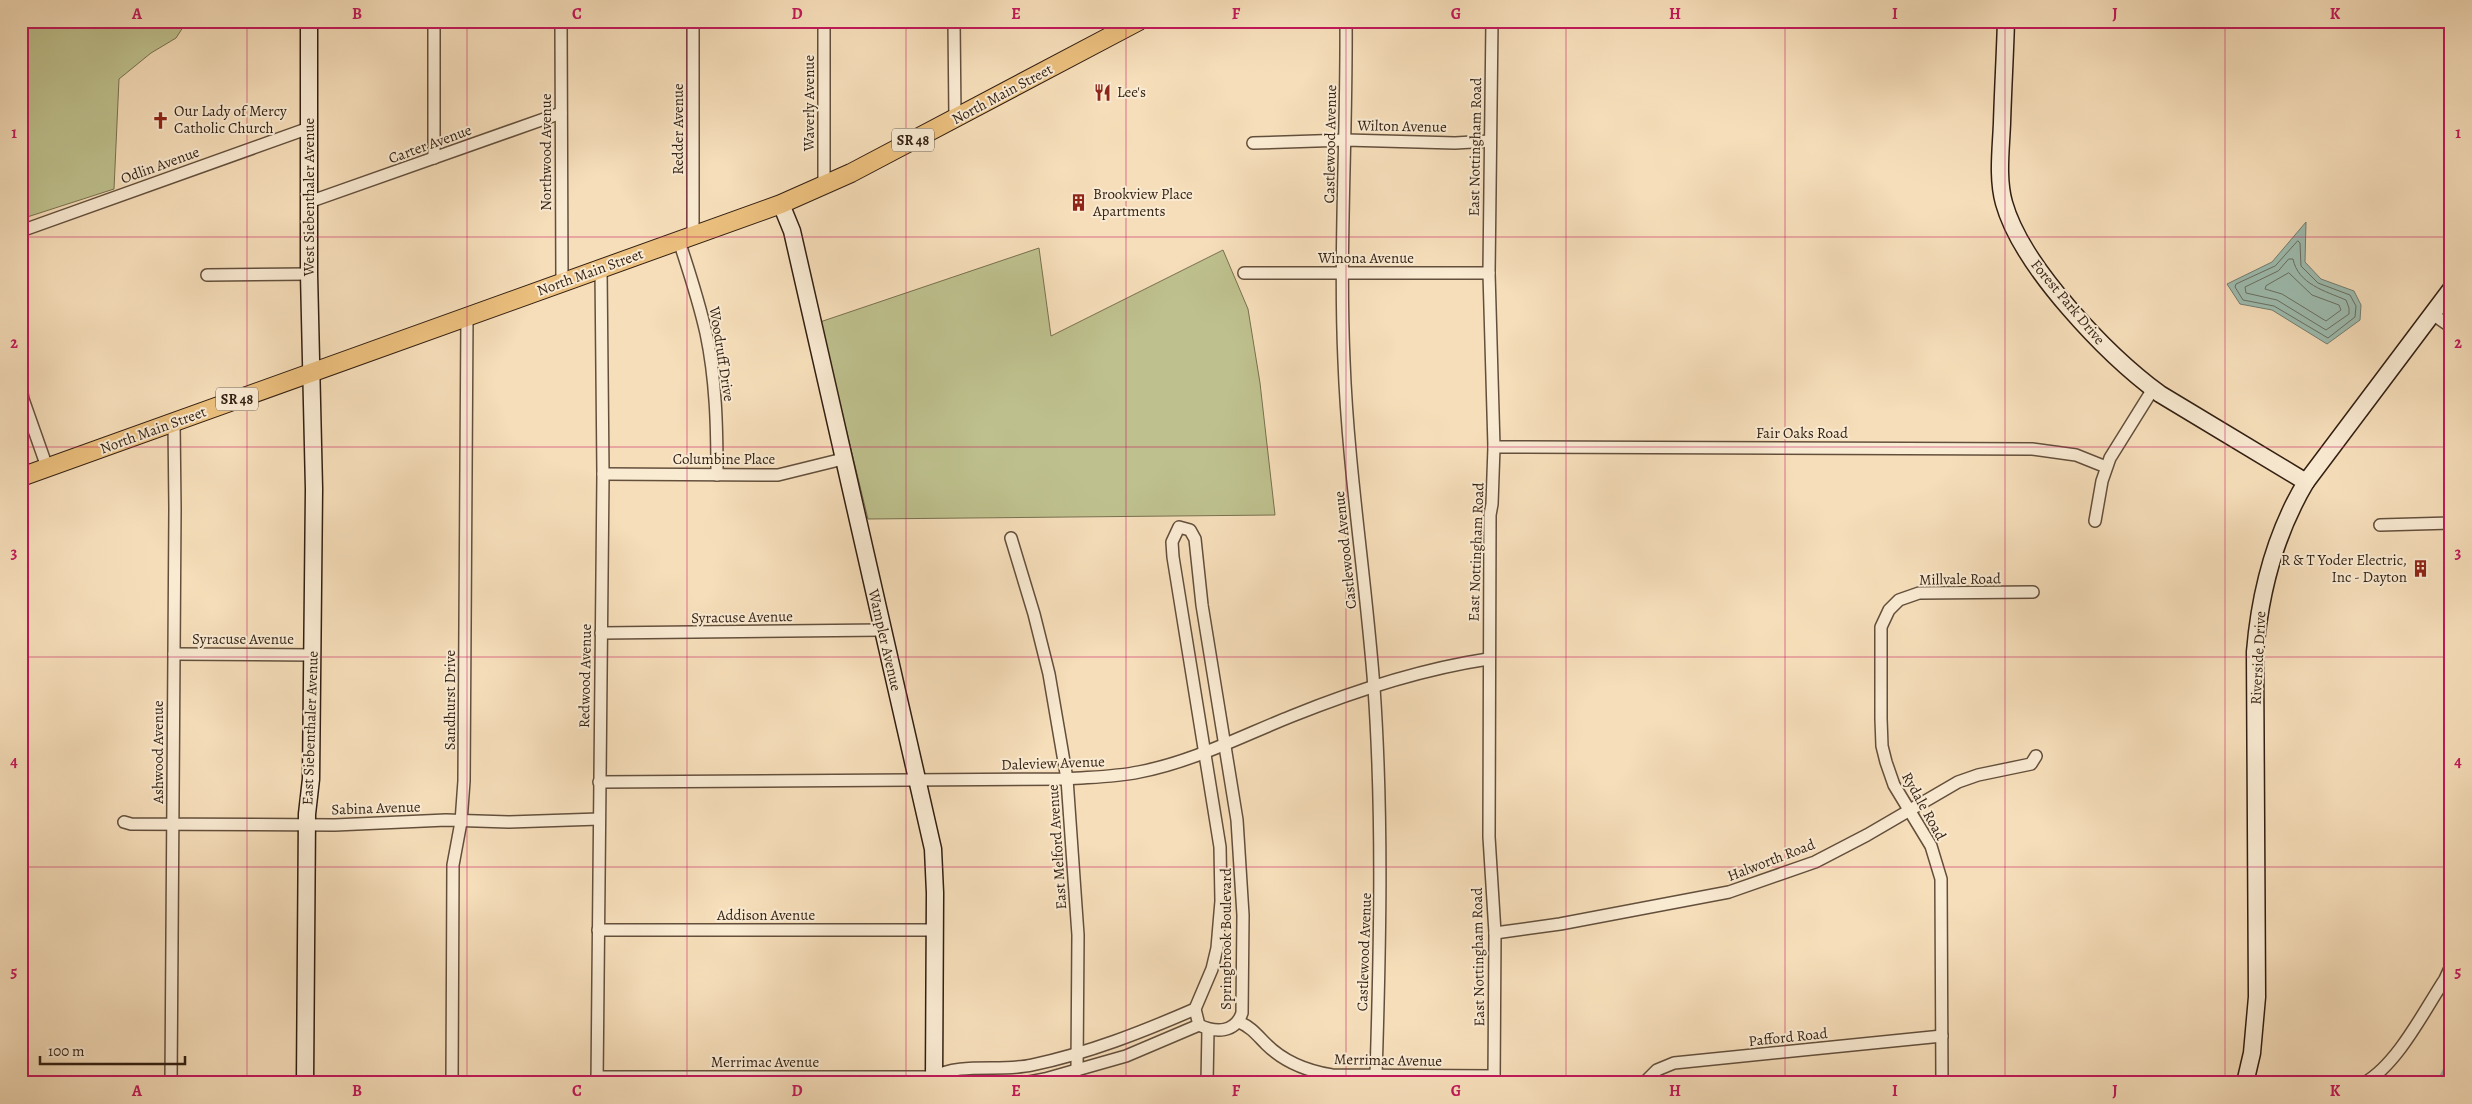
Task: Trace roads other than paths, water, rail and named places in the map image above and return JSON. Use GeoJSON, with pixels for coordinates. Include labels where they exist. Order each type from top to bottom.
{"type":"FeatureCollection","features":[{"type":"Feature","properties":{"kind":"main road","name":"West Siebenthaler Avenue"},"geometry":{"type":"LineString","coordinates":[[309,21],[309,274],[312,372]]}},
{"type":"Feature","properties":{"kind":"main road","name":"North Main Street"},"geometry":{"type":"LineString","coordinates":[[21,476],[781,204],[824,186],[1139,21]]}},
{"type":"Feature","properties":{"kind":"main road","name":"Forest Park Drive"},"geometry":{"type":"LineString","coordinates":[[2006,21],[2000,164],[2004,202],[2034,265],[2111,353],[2153,389],[2306,482]]}},
{"type":"Feature","properties":{"kind":"main road","name":"Wampler Avenue"},"geometry":{"type":"LineString","coordinates":[[781,204],[792,231],[842,459],[933,853],[938,1081]]}},
{"type":"Feature","properties":{"kind":"main road","name":"Riverside Drive"},"geometry":{"type":"LineString","coordinates":[[2245,1083],[2252,1053],[2257,997],[2255,652],[2267,574],[2289,514],[2306,482],[2431,313],[2451,289]]}},
{"type":"Feature","properties":{"kind":"main road","name":"East Siebenthaler Avenue"},"geometry":{"type":"LineString","coordinates":[[305,1083],[307,824],[311,779],[312,372]]}},
{"type":"Feature","properties":{"kind":"street"},"geometry":{"type":"LineString","coordinates":[[434,21],[434,158]]}},
{"type":"Feature","properties":{"kind":"street","name":"Northwood Avenue"},"geometry":{"type":"LineString","coordinates":[[561,21],[562,283]]}},
{"type":"Feature","properties":{"kind":"street","name":"Redder Avenue"},"geometry":{"type":"LineString","coordinates":[[686,238],[693,21]]}},
{"type":"Feature","properties":{"kind":"street","name":"Waverly Avenue"},"geometry":{"type":"LineString","coordinates":[[824,21],[824,186]]}},
{"type":"Feature","properties":{"kind":"street"},"geometry":{"type":"LineString","coordinates":[[954,21],[955,119]]}},
{"type":"Feature","properties":{"kind":"street","name":"Castlewood Avenue"},"geometry":{"type":"LineString","coordinates":[[1346,21],[1346,140],[1342,272],[1346,416],[1374,687],[1381,885],[1376,1075]]}},
{"type":"Feature","properties":{"kind":"street","name":"East Nottingham Road"},"geometry":{"type":"LineString","coordinates":[[1492,21],[1489,273],[1494,447],[1490,515],[1488,659],[1489,837],[1495,933],[1494,1079]]}},
{"type":"Feature","properties":{"kind":"street","name":"Carter Avenue"},"geometry":{"type":"LineString","coordinates":[[309,202],[561,113]]}},
{"type":"Feature","properties":{"kind":"street","name":"Odlin Avenue"},"geometry":{"type":"LineString","coordinates":[[21,231],[309,128]]}},
{"type":"Feature","properties":{"kind":"street","name":"Wilton Avenue"},"geometry":{"type":"LineString","coordinates":[[1253,143],[1346,140],[1455,143],[1490,141]]}},
{"type":"Feature","properties":{"kind":"street","name":"Woodruff Drive"},"geometry":{"type":"LineString","coordinates":[[686,238],[710,355],[717,426],[718,475]]}},
{"type":"Feature","properties":{"kind":"street"},"geometry":{"type":"LineString","coordinates":[[21,258],[21,311]]}},
{"type":"Feature","properties":{"kind":"street","name":"Redwood Avenue"},"geometry":{"type":"LineString","coordinates":[[597,1080],[603,474],[601,269]]}},
{"type":"Feature","properties":{"kind":"street","name":"Winona Avenue"},"geometry":{"type":"LineString","coordinates":[[1244,272],[1489,273]]}},
{"type":"Feature","properties":{"kind":"street"},"geometry":{"type":"LineString","coordinates":[[207,275],[309,274]]}},
{"type":"Feature","properties":{"kind":"street"},"geometry":{"type":"LineString","coordinates":[[2431,313],[2451,328]]}},
{"type":"Feature","properties":{"kind":"street","name":"Sandhurst Drive"},"geometry":{"type":"LineString","coordinates":[[452,1083],[453,865],[462,822],[464,761],[467,316]]}},
{"type":"Feature","properties":{"kind":"street"},"geometry":{"type":"LineString","coordinates":[[21,388],[23,399],[47,467]]}},
{"type":"Feature","properties":{"kind":"street"},"geometry":{"type":"LineString","coordinates":[[2095,521],[2106,467],[2115,447],[2153,389]]}},
{"type":"Feature","properties":{"kind":"street","name":"Ashwood Avenue"},"geometry":{"type":"LineString","coordinates":[[170,1083],[174,422]]}},
{"type":"Feature","properties":{"kind":"street","name":"Fair Oaks Road"},"geometry":{"type":"LineString","coordinates":[[1494,447],[2032,449],[2076,455],[2106,467]]}},
{"type":"Feature","properties":{"kind":"street","name":"Columbine Place"},"geometry":{"type":"LineString","coordinates":[[603,474],[778,475],[842,459]]}},
{"type":"Feature","properties":{"kind":"street"},"geometry":{"type":"LineString","coordinates":[[2380,524],[2451,523]]}},
{"type":"Feature","properties":{"kind":"street","name":"Springbrook Boulevard"},"geometry":{"type":"LineString","coordinates":[[1179,527],[1190,530],[1195,539],[1202,605],[1226,743],[1237,820],[1242,876],[1242,1004],[1239,1022],[1231,1029],[1204,1027],[1195,1009],[1212,969],[1217,948],[1221,901],[1220,847],[1173,557],[1172,542],[1179,527]]}},
{"type":"Feature","properties":{"kind":"street","name":"East Melford Avenue"},"geometry":{"type":"LineString","coordinates":[[1011,538],[1045,657],[1067,779],[1078,935],[1077,1070]]}},
{"type":"Feature","properties":{"kind":"street","name":"Millvale Road"},"geometry":{"type":"LineString","coordinates":[[1892,606],[1906,596],[1919,593],[2033,592]]}},
{"type":"Feature","properties":{"kind":"street","name":"Rydale Road"},"geometry":{"type":"LineString","coordinates":[[1892,606],[1884,618],[1880,634],[1882,746],[1890,774],[1931,846],[1941,879],[1942,1083]]}},
{"type":"Feature","properties":{"kind":"street","name":"Syracuse Avenue"},"geometry":{"type":"LineString","coordinates":[[601,632],[883,630]]}},
{"type":"Feature","properties":{"kind":"street","name":"Syracuse Avenue"},"geometry":{"type":"LineString","coordinates":[[174,654],[312,654]]}},
{"type":"Feature","properties":{"kind":"street","name":"Daleview Avenue"},"geometry":{"type":"LineString","coordinates":[[599,782],[1067,779],[1139,772],[1205,752],[1294,715],[1374,687],[1488,659]]}},
{"type":"Feature","properties":{"kind":"street","name":"Halworth Road"},"geometry":{"type":"LineString","coordinates":[[1495,933],[1570,922],[1729,892],[1815,862],[1958,782],[1978,775],[2031,764],[2036,756]]}},
{"type":"Feature","properties":{"kind":"street","name":"Sabina Avenue"},"geometry":{"type":"LineString","coordinates":[[124,822],[131,824],[307,824],[599,819]]}},
{"type":"Feature","properties":{"kind":"street","name":"Addison Avenue"},"geometry":{"type":"LineString","coordinates":[[598,930],[935,930]]}},
{"type":"Feature","properties":{"kind":"street"},"geometry":{"type":"LineString","coordinates":[[2364,1083],[2374,1077],[2390,1062],[2445,979],[2451,966]]}},
{"type":"Feature","properties":{"kind":"street","name":"Merrimac Avenue"},"geometry":{"type":"LineString","coordinates":[[597,1080],[938,1081],[945,1070],[1014,1069],[1076,1055],[1135,1035],[1195,1009]]}},
{"type":"Feature","properties":{"kind":"street","name":"Merrimac Avenue"},"geometry":{"type":"LineString","coordinates":[[1239,1022],[1248,1026],[1286,1060],[1300,1067],[1332,1075],[1494,1079]]}},
{"type":"Feature","properties":{"kind":"street"},"geometry":{"type":"LineString","coordinates":[[1024,1083],[1126,1056],[1204,1027],[1207,1083]]}},
{"type":"Feature","properties":{"kind":"street","name":"Pafford Road"},"geometry":{"type":"LineString","coordinates":[[1644,1083],[1657,1070],[1674,1063],[1942,1036]]}},
{"type":"Feature","properties":{"kind":"water"},"geometry":{"type":"Polygon","coordinates":[[[2306,222],[2305,262],[2321,279],[2354,291],[2361,305],[2360,320],[2327,344],[2272,310],[2240,304],[2227,284],[2272,262],[2306,222]]]}},
{"type":"Feature","properties":{"kind":"waterway"},"geometry":{"type":"LineString","coordinates":[[2446,1083],[2451,1073]]}},
{"type":"Feature","properties":{"kind":"place","name":"Lee's"},"geometry":{"type":"Point","coordinates":[1103,92]}},
{"type":"Feature","properties":{"kind":"place","name":"Our Lady of Mercy Catholic Church"},"geometry":{"type":"Point","coordinates":[160,120]}},
{"type":"Feature","properties":{"kind":"place","name":"Brookview Place Apartments"},"geometry":{"type":"Point","coordinates":[1079,203]}},
{"type":"Feature","properties":{"kind":"place","name":"R & T Yoder Electric, Inc - Dayton"},"geometry":{"type":"Point","coordinates":[2421,569]}}]}
